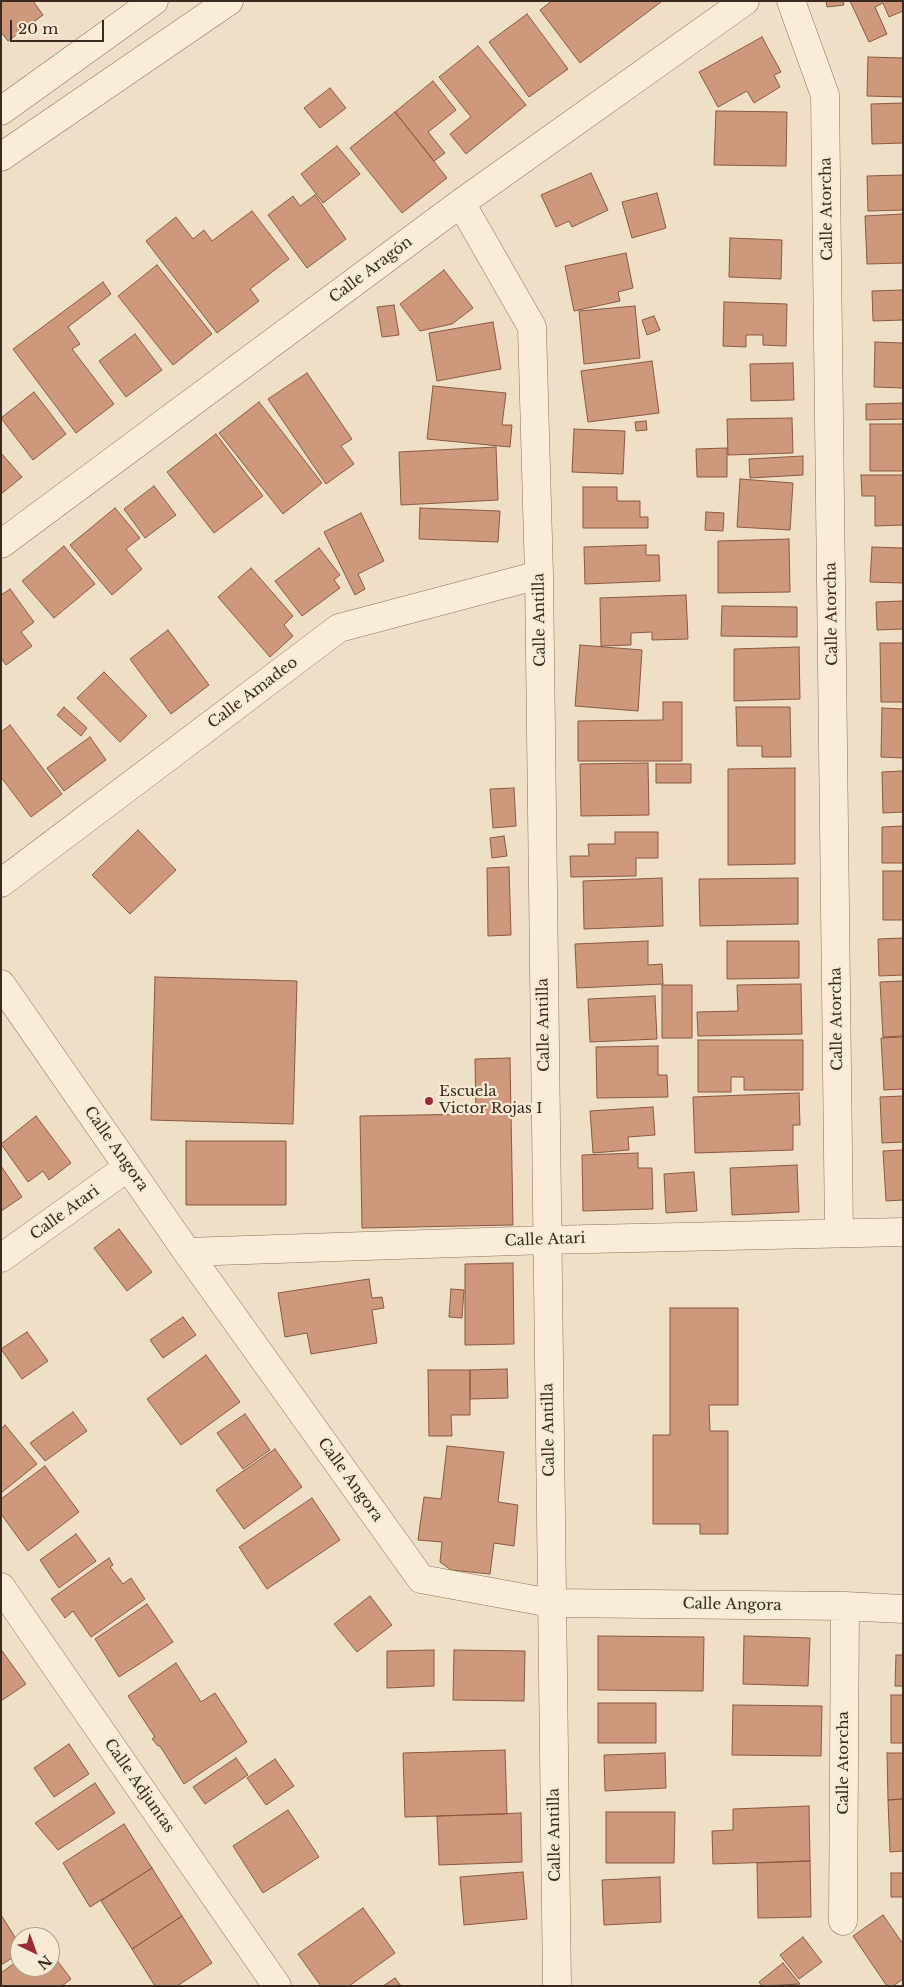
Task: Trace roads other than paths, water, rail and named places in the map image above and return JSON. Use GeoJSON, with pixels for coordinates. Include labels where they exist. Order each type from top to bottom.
{"type":"FeatureCollection","features":[{"type":"Feature","properties":{"kind":"street"},"geometry":{"type":"LineString","coordinates":[[1,111],[154,1]]}},
{"type":"Feature","properties":{"kind":"street"},"geometry":{"type":"LineString","coordinates":[[1,157],[229,1]]}},
{"type":"Feature","properties":{"kind":"street","name":"Calle Aragón"},"geometry":{"type":"LineString","coordinates":[[1,544],[462,203],[745,1]]}},
{"type":"Feature","properties":{"kind":"street","name":"Calle Atorcha"},"geometry":{"type":"LineString","coordinates":[[791,1],[826,96],[839,1232]]}},
{"type":"Feature","properties":{"kind":"street","name":"Calle Antilla"},"geometry":{"type":"LineString","coordinates":[[462,203],[532,327],[539,575],[557,1986]]}},
{"type":"Feature","properties":{"kind":"street","name":"Calle Amadeo"},"geometry":{"type":"LineString","coordinates":[[1,883],[339,628],[539,575]]}},
{"type":"Feature","properties":{"kind":"street","name":"Calle Angora"},"geometry":{"type":"LineString","coordinates":[[1,984],[187,1252],[421,1579],[551,1603],[845,1606],[903,1609]]}},
{"type":"Feature","properties":{"kind":"street","name":"Calle Atari"},"geometry":{"type":"LineString","coordinates":[[1,1258],[128,1167]]}},
{"type":"Feature","properties":{"kind":"street","name":"Calle Atari"},"geometry":{"type":"LineString","coordinates":[[187,1252],[546,1240],[903,1232]]}},
{"type":"Feature","properties":{"kind":"street","name":"Calle Adjuntas"},"geometry":{"type":"LineString","coordinates":[[1,1587],[277,1986]]}},
{"type":"Feature","properties":{"kind":"street","name":"Calle Atorcha"},"geometry":{"type":"LineString","coordinates":[[843,1920],[845,1606]]}},
{"type":"Feature","properties":{"kind":"place","name":"Escuela Victor Rojas I"},"geometry":{"type":"Point","coordinates":[429,1101]}}]}
